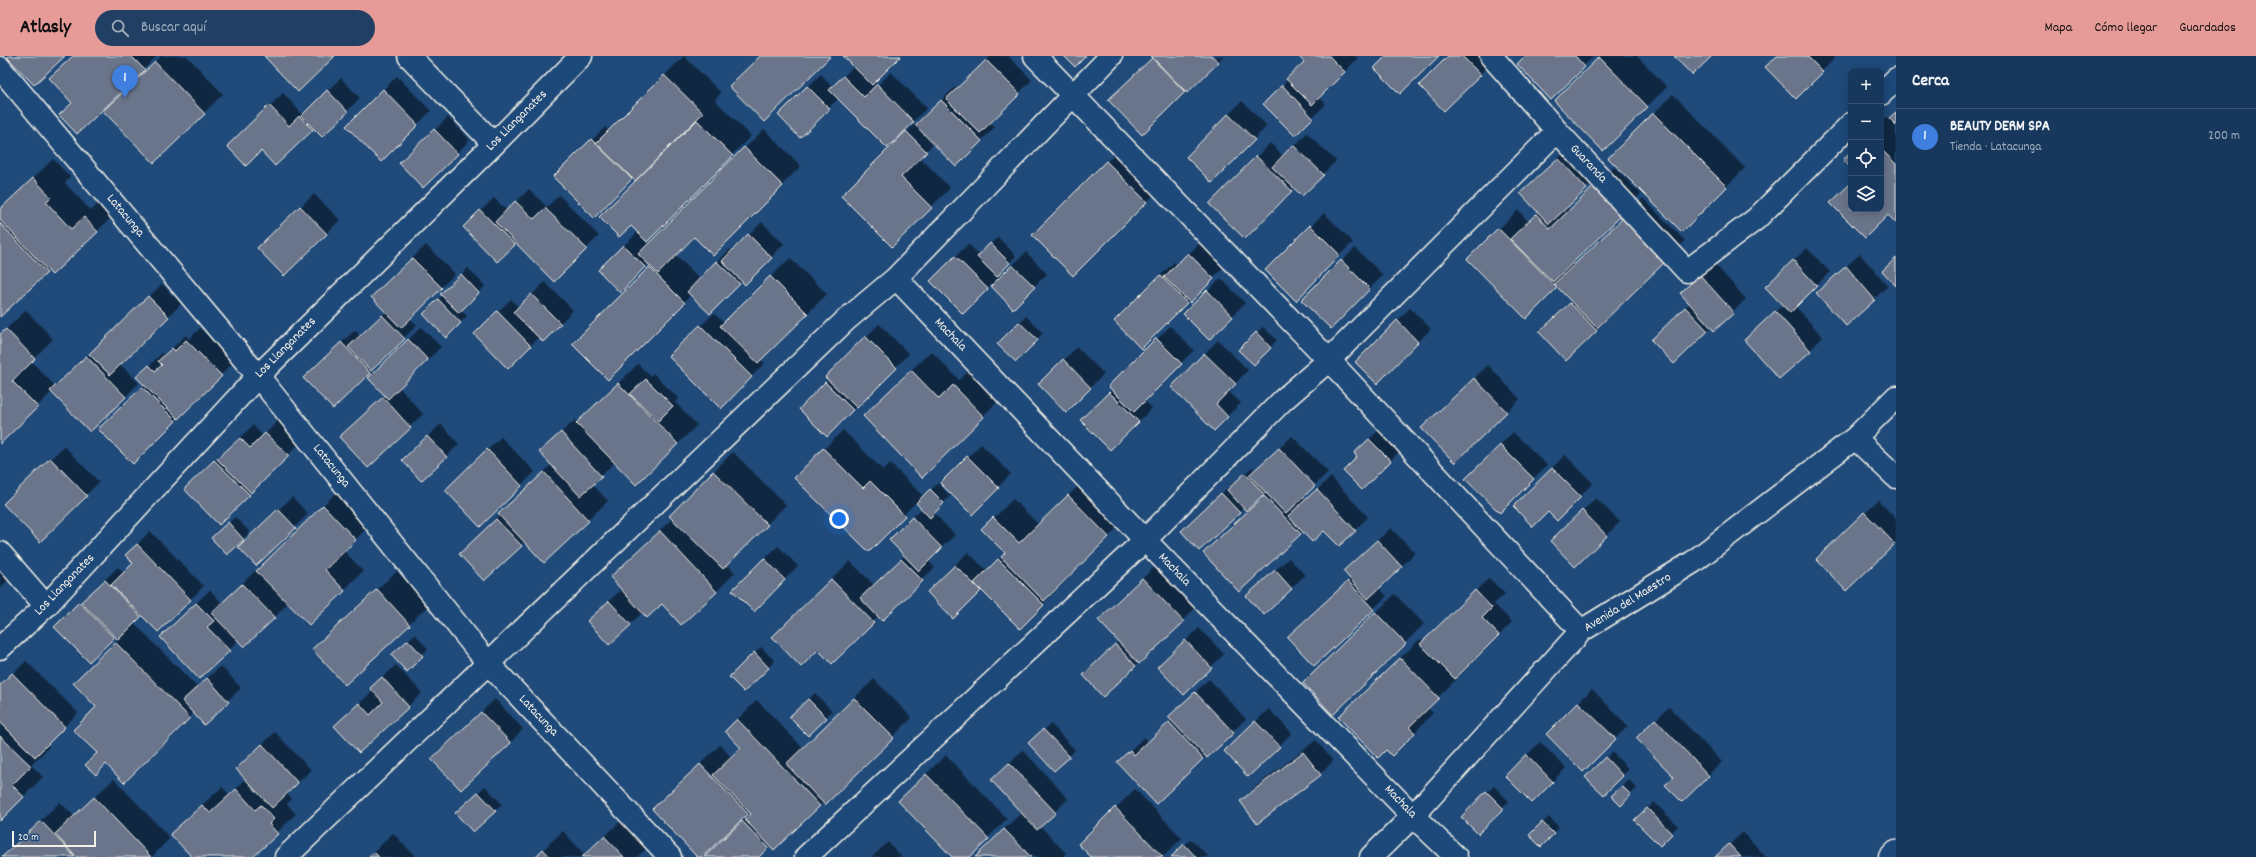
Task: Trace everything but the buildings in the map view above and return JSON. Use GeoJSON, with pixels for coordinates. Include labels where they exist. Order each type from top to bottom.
{"type":"FeatureCollection","features":[{"type":"Feature","properties":{"kind":"street"},"geometry":{"type":"LineString","coordinates":[[409,56],[494,144]]}},
{"type":"Feature","properties":{"kind":"street","name":"Los Llanganates"},"geometry":{"type":"LineString","coordinates":[[0,648],[46,606],[258,376],[494,144],[581,56]]}},
{"type":"Feature","properties":{"kind":"street"},"geometry":{"type":"LineString","coordinates":[[1035,56],[1329,360],[1581,631]]}},
{"type":"Feature","properties":{"kind":"street"},"geometry":{"type":"LineString","coordinates":[[286,857],[846,320],[896,278],[1111,56]]}},
{"type":"Feature","properties":{"kind":"street","name":"Guaranda"},"geometry":{"type":"LineString","coordinates":[[1501,59],[1557,131],[1687,271],[1756,219],[1848,127]]}},
{"type":"Feature","properties":{"kind":"street","name":"Latacunga"},"geometry":{"type":"LineString","coordinates":[[0,68],[258,376],[488,662],[670,857]]}},
{"type":"Feature","properties":{"kind":"street"},"geometry":{"type":"LineString","coordinates":[[1884,91],[1896,79]]}},
{"type":"Feature","properties":{"kind":"street"},"geometry":{"type":"LineString","coordinates":[[806,857],[1145,540],[1283,400],[1329,360],[1557,131]]}},
{"type":"Feature","properties":{"kind":"street","name":"Machala"},"geometry":{"type":"LineString","coordinates":[[896,278],[1145,540],[1413,816],[1456,857]]}},
{"type":"Feature","properties":{"kind":"street","name":"Avenida del Maestro"},"geometry":{"type":"LineString","coordinates":[[1371,857],[1413,816],[1581,631],[1693,562],[1855,438],[1896,396]]}},
{"type":"Feature","properties":{"kind":"street"},"geometry":{"type":"LineString","coordinates":[[1855,438],[1896,477]]}},
{"type":"Feature","properties":{"kind":"street"},"geometry":{"type":"LineString","coordinates":[[0,553],[46,606]]}},
{"type":"Feature","properties":{"kind":"street"},"geometry":{"type":"LineString","coordinates":[[1890,857],[1896,851]]}},
{"type":"Feature","properties":{"kind":"place","name":"BEAUTY DERM SPA"},"geometry":{"type":"Point","coordinates":[125,98]}}]}
